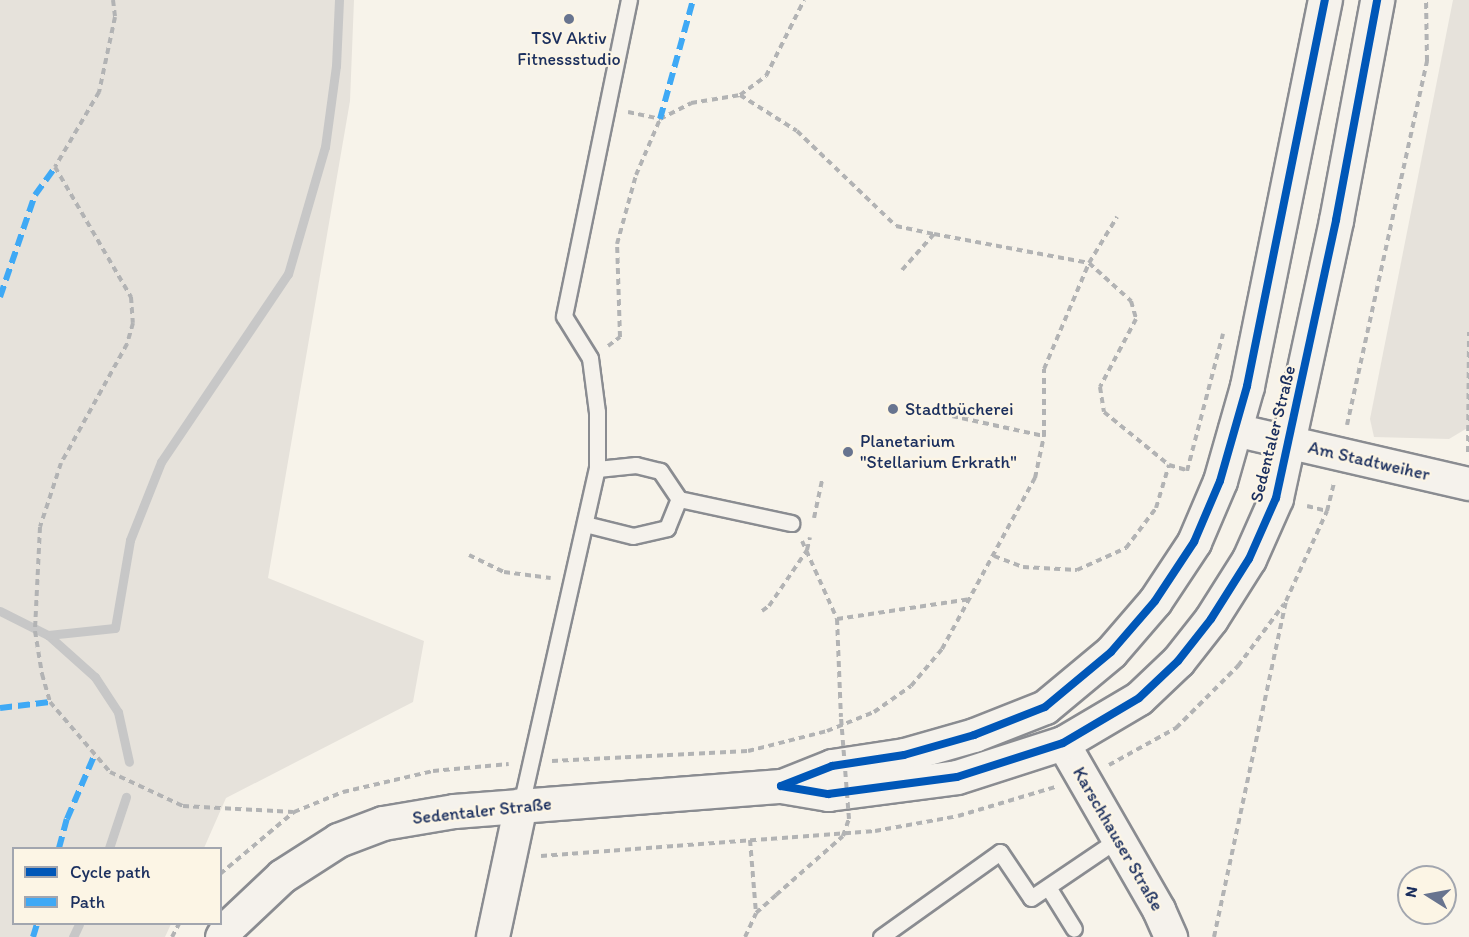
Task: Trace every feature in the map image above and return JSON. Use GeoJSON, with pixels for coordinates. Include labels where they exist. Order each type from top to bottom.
{"type":"FeatureCollection","features":[{"type":"Feature","properties":{"kind":"street","name":"Sedentaler Straße"},"geometry":{"type":"LineString","coordinates":[[781,786],[832,766],[904,755],[974,735],[1045,707],[1111,652],[1155,601],[1194,542],[1220,481],[1235,430],[1247,386],[1325,0]]}},
{"type":"Feature","properties":{"kind":"street","name":"Sedentaler Straße"},"geometry":{"type":"LineString","coordinates":[[222,937],[228,927],[282,876],[338,840],[383,823],[520,805],[781,786],[828,794],[957,777],[1063,743],[1139,698],[1178,661],[1210,619],[1249,559],[1276,498],[1290,443],[1377,0]]}},
{"type":"Feature","properties":{"kind":"street","name":"Am Stadtweiher"},"geometry":{"type":"LineString","coordinates":[[1235,430],[1290,443],[1469,470]]}},
{"type":"Feature","properties":{"kind":"street"},"geometry":{"type":"LineString","coordinates":[[1045,707],[1063,743]]}},
{"type":"Feature","properties":{"kind":"street","name":"Karschhauser Straße"},"geometry":{"type":"LineString","coordinates":[[1063,743],[1118,838],[1171,937]]}},
{"type":"Feature","properties":{"kind":"street"},"geometry":{"type":"LineString","coordinates":[[493,937],[520,805]]}},
{"type":"Feature","properties":{"kind":"lane"},"geometry":{"type":"LineString","coordinates":[[520,805],[597,469],[597,412],[590,358],[564,316],[629,0]]}},
{"type":"Feature","properties":{"kind":"lane"},"geometry":{"type":"LineString","coordinates":[[597,469],[636,465],[660,471],[680,499],[791,523]]}},
{"type":"Feature","properties":{"kind":"lane"},"geometry":{"type":"LineString","coordinates":[[585,524],[633,536],[667,528],[680,499]]}},
{"type":"Feature","properties":{"kind":"lane"},"geometry":{"type":"LineString","coordinates":[[880,937],[1000,852],[1031,898],[1118,838]]}},
{"type":"Feature","properties":{"kind":"lane"},"geometry":{"type":"LineString","coordinates":[[1048,886],[1074,929]]}},
{"type":"Feature","properties":{"kind":"path"},"geometry":{"type":"LineString","coordinates":[[113,0],[115,16],[99,92],[55,167],[131,297],[133,323],[127,344],[61,463],[40,527],[35,631],[42,674],[50,702],[110,772],[183,806],[294,812]]}},
{"type":"Feature","properties":{"kind":"path"},"geometry":{"type":"LineString","coordinates":[[607,108],[660,119],[691,104],[740,95],[766,76],[804,0]]}},
{"type":"Feature","properties":{"kind":"path"},"geometry":{"type":"LineString","coordinates":[[740,95],[797,131],[896,226],[1089,263],[1131,302],[1136,319],[1100,387],[1104,412],[1169,465],[1186,470]]}},
{"type":"Feature","properties":{"kind":"path"},"geometry":{"type":"LineString","coordinates":[[590,358],[620,337],[617,244],[636,175],[660,119]]}},
{"type":"Feature","properties":{"kind":"path"},"geometry":{"type":"LineString","coordinates":[[222,872],[294,812],[343,792],[433,771],[529,763],[748,751],[827,730],[874,712],[911,686],[942,649],[972,599],[1012,515],[1035,478],[1044,436],[1044,369],[1089,263],[1117,217]]}},
{"type":"Feature","properties":{"kind":"path"},"geometry":{"type":"LineString","coordinates":[[902,270],[934,234]]}},
{"type":"Feature","properties":{"kind":"path"},"geometry":{"type":"LineString","coordinates":[[1469,332],[1469,470]]}},
{"type":"Feature","properties":{"kind":"path"},"geometry":{"type":"LineString","coordinates":[[952,416],[1044,436]]}},
{"type":"Feature","properties":{"kind":"path"},"geometry":{"type":"LineString","coordinates":[[994,556],[1023,567],[1077,570],[1126,548],[1156,508],[1169,465]]}},
{"type":"Feature","properties":{"kind":"path"},"geometry":{"type":"LineString","coordinates":[[762,610],[769,606],[807,550],[822,481]]}},
{"type":"Feature","properties":{"kind":"path"},"geometry":{"type":"LineString","coordinates":[[746,937],[756,913],[843,836],[849,819],[841,717],[837,619],[807,550],[791,523]]}},
{"type":"Feature","properties":{"kind":"path"},"geometry":{"type":"LineString","coordinates":[[469,555],[504,572],[572,580]]}},
{"type":"Feature","properties":{"kind":"path"},"geometry":{"type":"LineString","coordinates":[[837,619],[972,599]]}},
{"type":"Feature","properties":{"kind":"path"},"geometry":{"type":"LineString","coordinates":[[509,858],[875,831],[958,816],[1083,778],[1176,728],[1238,666],[1286,601]]}},
{"type":"Feature","properties":{"kind":"path"},"geometry":{"type":"LineString","coordinates":[[750,840],[756,913]]}},
{"type":"Feature","properties":{"kind":"shaded area"},"geometry":{"type":"Polygon","coordinates":[[[0,0],[354,0],[350,101],[268,578],[424,641],[413,702],[226,798],[204,847],[12,847],[12,925],[171,925],[165,937],[0,937],[0,0]]]}},
{"type":"Feature","properties":{"kind":"shaded area"},"geometry":{"type":"Polygon","coordinates":[[[1453,0],[1469,0],[1469,427],[1449,439],[1374,437],[1370,419],[1453,0]]]}},
{"type":"Feature","properties":{"kind":"waterway"},"geometry":{"type":"LineString","coordinates":[[48,635],[115,628],[130,540],[161,462],[288,274],[325,147],[336,66],[339,0]]}},
{"type":"Feature","properties":{"kind":"waterway"},"geometry":{"type":"LineString","coordinates":[[0,611],[48,635],[95,677],[118,712],[129,762]]}},
{"type":"Feature","properties":{"kind":"waterway"},"geometry":{"type":"LineString","coordinates":[[109,847],[126,797]]}},
{"type":"Feature","properties":{"kind":"waterway"},"geometry":{"type":"LineString","coordinates":[[73,937],[79,925]]}},
{"type":"Feature","properties":{"kind":"marked path"},"geometry":{"type":"LineString","coordinates":[[660,119],[693,0]]}},
{"type":"Feature","properties":{"kind":"marked path"},"geometry":{"type":"LineString","coordinates":[[0,297],[35,195],[55,167]]}},
{"type":"Feature","properties":{"kind":"marked path"},"geometry":{"type":"LineString","coordinates":[[0,708],[50,702]]}},
{"type":"Feature","properties":{"kind":"marked path"},"geometry":{"type":"LineString","coordinates":[[59,847],[67,819],[94,756]]}},
{"type":"Feature","properties":{"kind":"marked path"},"geometry":{"type":"LineString","coordinates":[[33,937],[37,925]]}},
{"type":"Feature","properties":{"kind":"cycle path"},"geometry":{"type":"LineString","coordinates":[[781,786],[832,766],[904,755],[974,735],[1045,707],[1111,652],[1155,601],[1194,542],[1220,481],[1247,386],[1325,0]]}},
{"type":"Feature","properties":{"kind":"cycle path"},"geometry":{"type":"LineString","coordinates":[[781,786],[828,794],[957,777],[1063,743],[1139,698],[1178,661],[1211,619],[1249,559],[1276,498],[1336,220],[1377,0]]}},
{"type":"Feature","properties":{"kind":"place","name":"TSV Aktiv Fitnessstudio"},"geometry":{"type":"Point","coordinates":[569,19]}},
{"type":"Feature","properties":{"kind":"place","name":"Stadtbücherei"},"geometry":{"type":"Point","coordinates":[893,409]}},
{"type":"Feature","properties":{"kind":"place","name":"Planetarium \"Stellarium Erkrath\""},"geometry":{"type":"Point","coordinates":[848,452]}}]}
